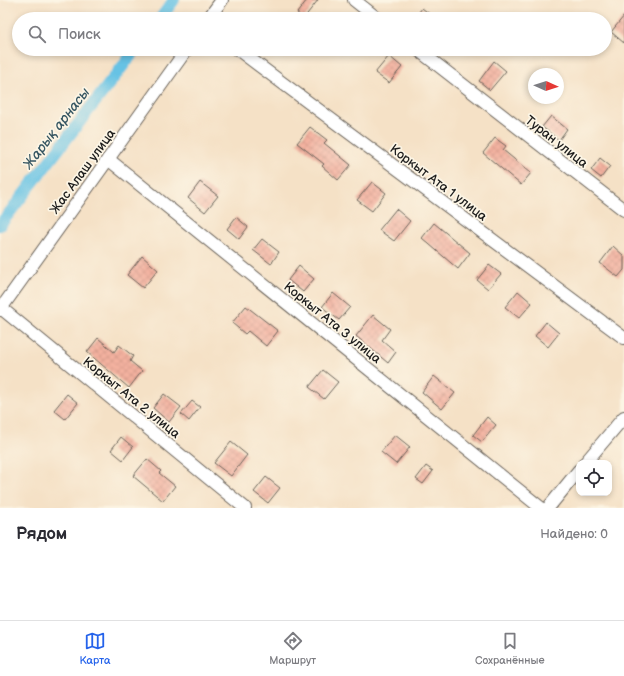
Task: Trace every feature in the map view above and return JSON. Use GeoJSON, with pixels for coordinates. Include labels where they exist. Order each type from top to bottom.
{"type":"FeatureCollection","features":[{"type":"Feature","properties":{"kind":"street"},"geometry":{"type":"LineString","coordinates":[[213,12],[222,0]]}},
{"type":"Feature","properties":{"kind":"street"},"geometry":{"type":"LineString","coordinates":[[354,0],[369,12]]}},
{"type":"Feature","properties":{"kind":"street","name":"Жас Алаш улица"},"geometry":{"type":"LineString","coordinates":[[1,309],[182,56]]}},
{"type":"Feature","properties":{"kind":"street","name":"Коркыт Ата 1 улица"},"geometry":{"type":"LineString","coordinates":[[246,56],[624,338]]}},
{"type":"Feature","properties":{"kind":"street","name":"Туран улица"},"geometry":{"type":"LineString","coordinates":[[426,56],[624,210]]}},
{"type":"Feature","properties":{"kind":"street","name":"Коркыт Ата 3 улица"},"geometry":{"type":"LineString","coordinates":[[108,159],[541,508]]}},
{"type":"Feature","properties":{"kind":"street","name":"Коркыт Ата 2 улица"},"geometry":{"type":"LineString","coordinates":[[1,309],[245,508]]}},
{"type":"Feature","properties":{"kind":"street"},"geometry":{"type":"LineString","coordinates":[[587,460],[624,416]]}},
{"type":"Feature","properties":{"kind":"street"},"geometry":{"type":"LineString","coordinates":[[548,508],[576,474]]}},
{"type":"Feature","properties":{"kind":"building"},"geometry":{"type":"Polygon","coordinates":[[[307,0],[318,0],[309,12],[298,12],[307,0]]]}},
{"type":"Feature","properties":{"kind":"building"},"geometry":{"type":"Polygon","coordinates":[[[422,8],[427,12],[419,12],[422,8]]]}},
{"type":"Feature","properties":{"kind":"building"},"geometry":{"type":"Polygon","coordinates":[[[624,16],[624,43],[612,33],[612,31],[624,16]]]}},
{"type":"Feature","properties":{"kind":"building"},"geometry":{"type":"Polygon","coordinates":[[[389,56],[402,67],[389,83],[375,73],[389,56]]]}},
{"type":"Feature","properties":{"kind":"building"},"geometry":{"type":"Polygon","coordinates":[[[494,61],[506,71],[490,90],[479,81],[494,61]]]}},
{"type":"Feature","properties":{"kind":"building"},"geometry":{"type":"Polygon","coordinates":[[[551,116],[567,129],[559,140],[542,127],[551,116]]]}},
{"type":"Feature","properties":{"kind":"building"},"geometry":{"type":"Polygon","coordinates":[[[310,127],[327,140],[324,143],[351,165],[338,180],[322,166],[324,164],[297,143],[310,127]]]}},
{"type":"Feature","properties":{"kind":"building"},"geometry":{"type":"Polygon","coordinates":[[[495,138],[506,146],[503,150],[531,173],[521,185],[483,153],[495,138]]]}},
{"type":"Feature","properties":{"kind":"building"},"geometry":{"type":"Polygon","coordinates":[[[600,158],[610,166],[601,178],[591,170],[600,158]]]}},
{"type":"Feature","properties":{"kind":"building"},"geometry":{"type":"Polygon","coordinates":[[[200,182],[218,196],[205,212],[188,198],[200,182]]]}},
{"type":"Feature","properties":{"kind":"building"},"geometry":{"type":"Polygon","coordinates":[[[372,182],[386,193],[372,211],[357,200],[372,182]]]}},
{"type":"Feature","properties":{"kind":"building"},"geometry":{"type":"Polygon","coordinates":[[[396,209],[410,221],[394,241],[379,230],[396,209]]]}},
{"type":"Feature","properties":{"kind":"building"},"geometry":{"type":"Polygon","coordinates":[[[236,217],[248,227],[239,239],[227,229],[236,217]]]}},
{"type":"Feature","properties":{"kind":"building"},"geometry":{"type":"Polygon","coordinates":[[[434,223],[470,253],[458,269],[422,238],[434,223]]]}},
{"type":"Feature","properties":{"kind":"building"},"geometry":{"type":"Polygon","coordinates":[[[262,239],[279,252],[271,264],[253,250],[262,239]]]}},
{"type":"Feature","properties":{"kind":"building"},"geometry":{"type":"Polygon","coordinates":[[[613,246],[624,256],[624,270],[618,277],[600,263],[613,246]]]}},
{"type":"Feature","properties":{"kind":"building"},"geometry":{"type":"Polygon","coordinates":[[[142,256],[158,270],[143,288],[127,275],[142,256]]]}},
{"type":"Feature","properties":{"kind":"building"},"geometry":{"type":"Polygon","coordinates":[[[489,265],[501,274],[488,289],[477,280],[489,265]]]}},
{"type":"Feature","properties":{"kind":"building"},"geometry":{"type":"Polygon","coordinates":[[[299,266],[314,279],[303,292],[288,280],[299,266]]]}},
{"type":"Feature","properties":{"kind":"building"},"geometry":{"type":"Polygon","coordinates":[[[518,291],[532,303],[519,318],[505,307],[518,291]]]}},
{"type":"Feature","properties":{"kind":"building"},"geometry":{"type":"Polygon","coordinates":[[[333,293],[350,307],[339,320],[322,307],[333,293]]]}},
{"type":"Feature","properties":{"kind":"building"},"geometry":{"type":"Polygon","coordinates":[[[246,306],[278,331],[266,346],[248,331],[245,334],[232,323],[246,306]]]}},
{"type":"Feature","properties":{"kind":"building"},"geometry":{"type":"Polygon","coordinates":[[[373,315],[390,329],[382,340],[396,352],[388,363],[356,336],[373,315]]]}},
{"type":"Feature","properties":{"kind":"building"},"geometry":{"type":"Polygon","coordinates":[[[546,322],[559,333],[548,347],[535,336],[546,322]]]}},
{"type":"Feature","properties":{"kind":"building"},"geometry":{"type":"Polygon","coordinates":[[[98,338],[114,352],[119,345],[133,356],[130,361],[142,371],[129,388],[87,352],[98,338]]]}},
{"type":"Feature","properties":{"kind":"building"},"geometry":{"type":"Polygon","coordinates":[[[323,370],[338,382],[324,399],[309,387],[323,370]]]}},
{"type":"Feature","properties":{"kind":"building"},"geometry":{"type":"Polygon","coordinates":[[[434,376],[455,393],[442,409],[422,392],[434,376]]]}},
{"type":"Feature","properties":{"kind":"building"},"geometry":{"type":"Polygon","coordinates":[[[67,394],[78,403],[65,419],[54,410],[67,394]]]}},
{"type":"Feature","properties":{"kind":"building"},"geometry":{"type":"Polygon","coordinates":[[[164,394],[181,407],[169,422],[153,408],[164,394]]]}},
{"type":"Feature","properties":{"kind":"building"},"geometry":{"type":"Polygon","coordinates":[[[192,401],[200,407],[189,421],[181,414],[192,401]]]}},
{"type":"Feature","properties":{"kind":"building"},"geometry":{"type":"Polygon","coordinates":[[[487,417],[496,425],[482,442],[473,435],[487,417]]]}},
{"type":"Feature","properties":{"kind":"building"},"geometry":{"type":"Polygon","coordinates":[[[395,435],[410,447],[396,464],[381,452],[395,435]]]}},
{"type":"Feature","properties":{"kind":"building"},"geometry":{"type":"Polygon","coordinates":[[[121,437],[133,447],[123,460],[111,450],[121,437]]]}},
{"type":"Feature","properties":{"kind":"building"},"geometry":{"type":"Polygon","coordinates":[[[231,442],[247,455],[231,476],[214,463],[231,442]]]}},
{"type":"Feature","properties":{"kind":"building"},"geometry":{"type":"Polygon","coordinates":[[[147,459],[161,471],[159,473],[175,486],[163,501],[133,476],[147,459]]]}},
{"type":"Feature","properties":{"kind":"building"},"geometry":{"type":"Polygon","coordinates":[[[426,466],[433,471],[423,484],[416,479],[426,466]]]}},
{"type":"Feature","properties":{"kind":"building"},"geometry":{"type":"Polygon","coordinates":[[[266,477],[280,488],[268,503],[254,492],[266,477]]]}},
{"type":"Feature","properties":{"kind":"waterway","name":"Жарық арнасы"},"geometry":{"type":"LineString","coordinates":[[165,12],[174,0]]}},
{"type":"Feature","properties":{"kind":"waterway","name":"Жарық арнасы"},"geometry":{"type":"LineString","coordinates":[[0,225],[131,56]]}}]}
